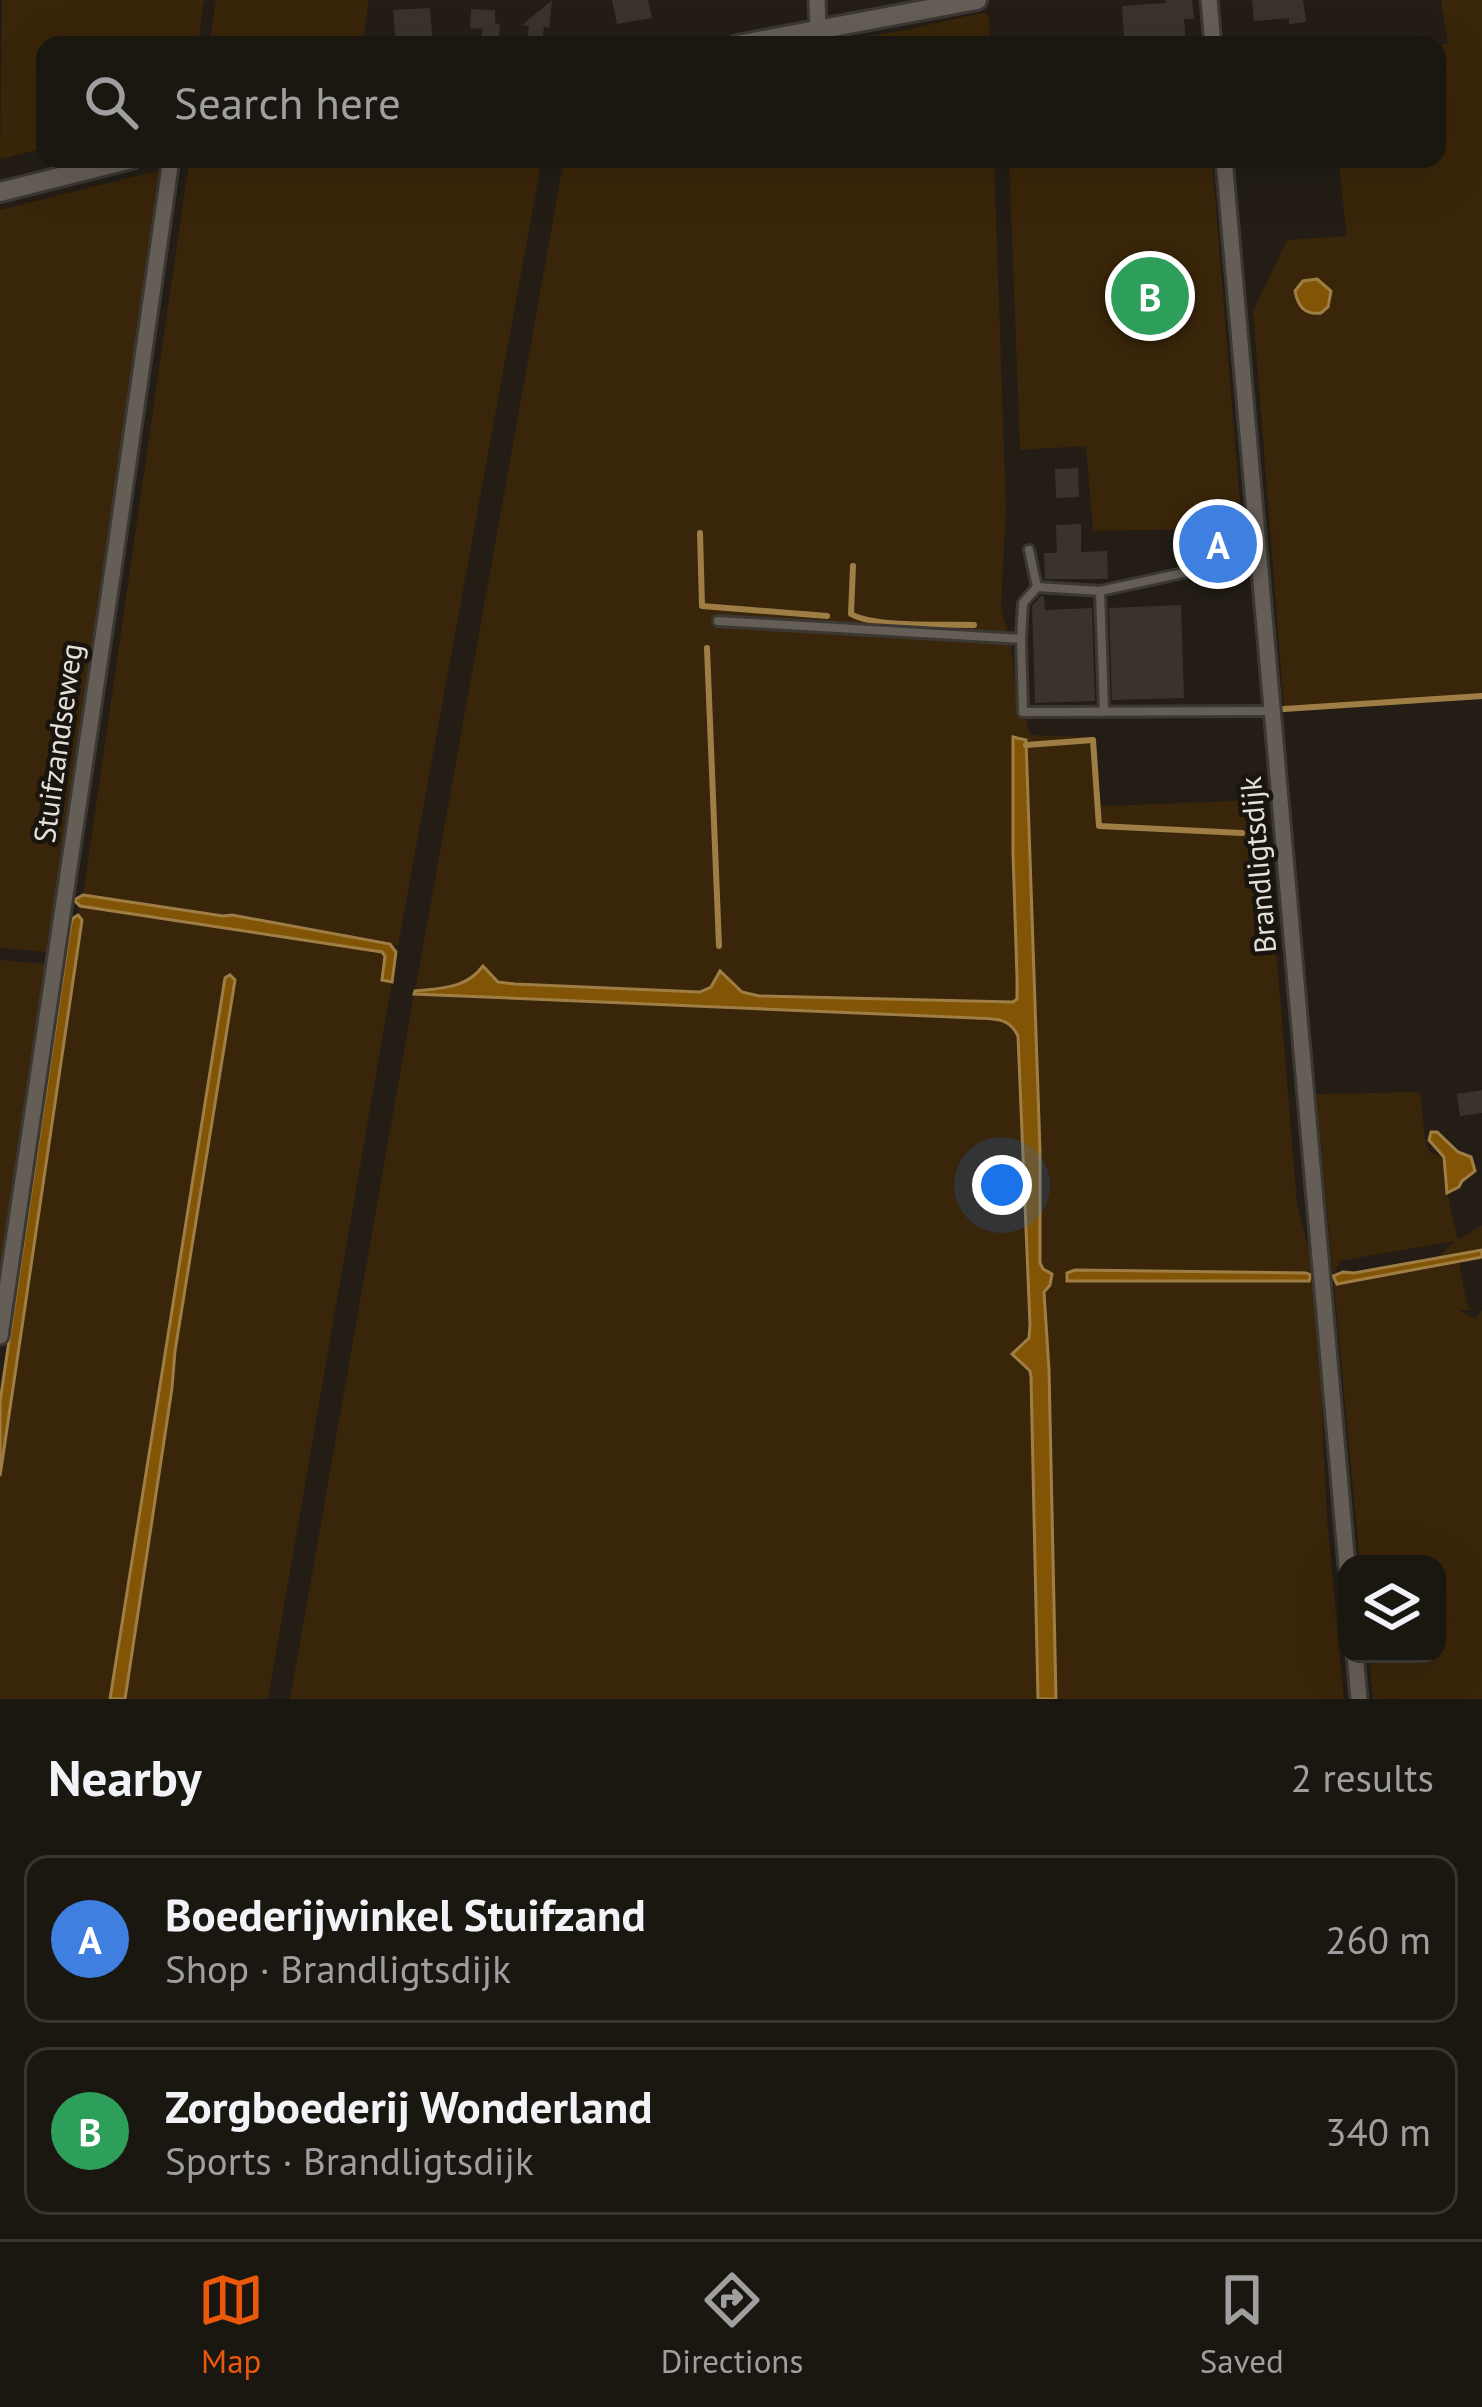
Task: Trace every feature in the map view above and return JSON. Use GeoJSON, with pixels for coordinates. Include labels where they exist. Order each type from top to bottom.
{"type":"FeatureCollection","features":[{"type":"Feature","properties":{"kind":"street"},"geometry":{"type":"LineString","coordinates":[[817,0],[818,30]]}},
{"type":"Feature","properties":{"kind":"street"},"geometry":{"type":"LineString","coordinates":[[786,36],[977,0]]}},
{"type":"Feature","properties":{"kind":"street"},"geometry":{"type":"LineString","coordinates":[[1209,0],[1212,36]]}},
{"type":"Feature","properties":{"kind":"street"},"geometry":{"type":"LineString","coordinates":[[0,192],[95,168]]}},
{"type":"Feature","properties":{"kind":"street","name":"Stuifzandseweg"},"geometry":{"type":"LineString","coordinates":[[0,1336],[170,168]]}},
{"type":"Feature","properties":{"kind":"street","name":"Brandligtsdijk"},"geometry":{"type":"LineString","coordinates":[[1224,168],[1346,1555]]}},
{"type":"Feature","properties":{"kind":"street"},"geometry":{"type":"LineString","coordinates":[[1356,1663],[1359,1699]]}},
{"type":"Feature","properties":{"kind":"lane"},"geometry":{"type":"LineString","coordinates":[[1029,550],[1037,587]]}},
{"type":"Feature","properties":{"kind":"lane"},"geometry":{"type":"LineString","coordinates":[[1037,587],[1100,591],[1258,557]]}},
{"type":"Feature","properties":{"kind":"lane"},"geometry":{"type":"LineString","coordinates":[[1037,587],[1023,603],[1023,712],[1271,711]]}},
{"type":"Feature","properties":{"kind":"lane"},"geometry":{"type":"LineString","coordinates":[[1100,591],[1104,712]]}},
{"type":"Feature","properties":{"kind":"lane"},"geometry":{"type":"LineString","coordinates":[[718,621],[1021,639]]}},
{"type":"Feature","properties":{"kind":"shaded area"},"geometry":{"type":"Polygon","coordinates":[[[2,0],[204,0],[199,36],[36,36],[36,150],[0,159],[2,0]]]}},
{"type":"Feature","properties":{"kind":"shaded area"},"geometry":{"type":"Polygon","coordinates":[[[216,0],[369,0],[363,36],[210,36],[216,0]]]}},
{"type":"Feature","properties":{"kind":"shaded area"},"geometry":{"type":"Polygon","coordinates":[[[1441,0],[1482,0],[1482,695],[1284,709],[1253,311],[1287,240],[1347,236],[1339,168],[1446,168],[1448,43],[1441,0]]]}},
{"type":"Feature","properties":{"kind":"shaded area"},"geometry":{"type":"Polygon","coordinates":[[[985,12],[989,17],[990,36],[869,36],[985,12]]]}},
{"type":"Feature","properties":{"kind":"shaded area"},"geometry":{"type":"Polygon","coordinates":[[[188,168],[540,168],[398,946],[233,915],[83,895],[188,168]]]}},
{"type":"Feature","properties":{"kind":"shaded area"},"geometry":{"type":"Polygon","coordinates":[[[562,168],[994,168],[1006,508],[1001,607],[1030,735],[1090,737],[1101,806],[1264,800],[1297,1204],[1316,1277],[1327,1519],[1344,1699],[1056,1699],[1035,1001],[759,996],[716,980],[700,992],[515,984],[498,982],[490,975],[415,991],[562,168]],[[1013,738],[1017,977],[1034,980],[1026,740],[1013,738]],[[1296,1274],[1066,1275],[1068,1281],[1309,1280],[1296,1274]]]}},
{"type":"Feature","properties":{"kind":"shaded area"},"geometry":{"type":"Polygon","coordinates":[[[1009,168],[1213,168],[1242,528],[1093,531],[1086,446],[1020,450],[1009,168]]]}},
{"type":"Feature","properties":{"kind":"shaded area"},"geometry":{"type":"Polygon","coordinates":[[[164,169],[48,952],[0,948],[0,210],[164,169]]]}},
{"type":"Feature","properties":{"kind":"shaded area"},"geometry":{"type":"Polygon","coordinates":[[[1317,279],[1331,291],[1328,307],[1311,313],[1303,309],[1295,291],[1303,281],[1317,279]]]}},
{"type":"Feature","properties":{"kind":"shaded area"},"geometry":{"type":"Polygon","coordinates":[[[1013,737],[1026,740],[1040,1263],[1052,1274],[1044,1292],[1056,1699],[1038,1699],[1031,1377],[1012,1354],[1029,1338],[1030,1325],[1018,1036],[1010,1025],[989,1019],[414,994],[461,983],[483,966],[498,982],[515,984],[700,992],[711,987],[720,971],[742,992],[759,996],[1013,1002],[1017,978],[1013,737]]]}},
{"type":"Feature","properties":{"kind":"shaded area"},"geometry":{"type":"Polygon","coordinates":[[[83,895],[232,915],[390,944],[396,952],[392,982],[382,980],[382,952],[80,906],[74,900],[83,895]]]}},
{"type":"Feature","properties":{"kind":"shaded area"},"geometry":{"type":"Polygon","coordinates":[[[80,906],[383,952],[383,979],[392,982],[268,1699],[125,1699],[235,980],[230,975],[225,978],[110,1699],[0,1699],[0,1476],[80,906]]]}},
{"type":"Feature","properties":{"kind":"shaded area"},"geometry":{"type":"Polygon","coordinates":[[[78,915],[82,920],[0,1476],[0,1402],[69,934],[72,919],[78,915]]]}},
{"type":"Feature","properties":{"kind":"shaded area"},"geometry":{"type":"Polygon","coordinates":[[[0,960],[46,964],[0,1279],[0,960]]]}},
{"type":"Feature","properties":{"kind":"shaded area"},"geometry":{"type":"Polygon","coordinates":[[[230,975],[235,980],[125,1699],[110,1699],[225,978],[230,975]]]}},
{"type":"Feature","properties":{"kind":"shaded area"},"geometry":{"type":"Polygon","coordinates":[[[414,994],[989,1019],[1006,1022],[1014,1030],[1018,1036],[1030,1325],[1024,1364],[1031,1377],[1038,1699],[290,1699],[414,994]]]}},
{"type":"Feature","properties":{"kind":"shaded area"},"geometry":{"type":"Polygon","coordinates":[[[1420,1092],[1426,1145],[1431,1153],[1444,1157],[1458,1240],[1482,1225],[1482,1250],[1437,1258],[1455,1241],[1340,1261],[1333,1276],[1316,1094],[1420,1092]]]}},
{"type":"Feature","properties":{"kind":"shaded area"},"geometry":{"type":"Polygon","coordinates":[[[1431,1132],[1471,1157],[1475,1171],[1447,1193],[1444,1157],[1429,1140],[1431,1132]]]}},
{"type":"Feature","properties":{"kind":"shaded area"},"geometry":{"type":"Polygon","coordinates":[[[1482,1250],[1482,1257],[1337,1284],[1333,1276],[1343,1272],[1482,1250]]]}},
{"type":"Feature","properties":{"kind":"shaded area"},"geometry":{"type":"Polygon","coordinates":[[[1459,1262],[1471,1310],[1459,1310],[1475,1319],[1482,1310],[1482,1699],[1373,1699],[1370,1663],[1446,1663],[1446,1555],[1359,1555],[1333,1276],[1338,1284],[1459,1262]]]}},
{"type":"Feature","properties":{"kind":"shaded area"},"geometry":{"type":"Polygon","coordinates":[[[1067,1273],[1311,1275],[1309,1281],[1067,1281],[1067,1273]]]}},
{"type":"Feature","properties":{"kind":"building"},"geometry":{"type":"Polygon","coordinates":[[[552,0],[549,28],[544,27],[543,36],[528,36],[529,26],[522,25],[552,0]]]}},
{"type":"Feature","properties":{"kind":"building"},"geometry":{"type":"Polygon","coordinates":[[[612,0],[648,0],[652,18],[617,24],[612,0]]]}},
{"type":"Feature","properties":{"kind":"building"},"geometry":{"type":"Polygon","coordinates":[[[1192,0],[1194,19],[1184,19],[1185,36],[1124,36],[1122,6],[1192,0]]]}},
{"type":"Feature","properties":{"kind":"building"},"geometry":{"type":"Polygon","coordinates":[[[1252,0],[1303,0],[1306,22],[1289,24],[1289,18],[1254,21],[1252,0]]]}},
{"type":"Feature","properties":{"kind":"building"},"geometry":{"type":"Polygon","coordinates":[[[430,8],[432,36],[395,36],[393,10],[430,8]]]}},
{"type":"Feature","properties":{"kind":"building"},"geometry":{"type":"Polygon","coordinates":[[[471,9],[495,10],[499,36],[482,36],[482,29],[470,28],[471,9]]]}},
{"type":"Feature","properties":{"kind":"building"},"geometry":{"type":"Polygon","coordinates":[[[1078,468],[1079,497],[1056,498],[1055,469],[1078,468]]]}},
{"type":"Feature","properties":{"kind":"building"},"geometry":{"type":"Polygon","coordinates":[[[1081,524],[1081,552],[1107,551],[1108,579],[1045,579],[1044,553],[1057,553],[1056,525],[1081,524]]]}},
{"type":"Feature","properties":{"kind":"building"},"geometry":{"type":"Polygon","coordinates":[[[1041,596],[1045,610],[1092,608],[1095,701],[1035,703],[1032,606],[1041,596]]]}},
{"type":"Feature","properties":{"kind":"building"},"geometry":{"type":"Polygon","coordinates":[[[1181,605],[1184,698],[1112,700],[1109,608],[1181,605]]]}},
{"type":"Feature","properties":{"kind":"building"},"geometry":{"type":"Polygon","coordinates":[[[1482,1090],[1482,1113],[1460,1116],[1457,1094],[1482,1090]]]}},
{"type":"Feature","properties":{"kind":"waterway"},"geometry":{"type":"LineString","coordinates":[[700,533],[702,606],[827,616]]}},
{"type":"Feature","properties":{"kind":"waterway"},"geometry":{"type":"LineString","coordinates":[[853,566],[851,614],[892,623],[974,625]]}},
{"type":"Feature","properties":{"kind":"waterway"},"geometry":{"type":"LineString","coordinates":[[707,648],[719,946]]}},
{"type":"Feature","properties":{"kind":"waterway"},"geometry":{"type":"LineString","coordinates":[[1284,709],[1482,696]]}},
{"type":"Feature","properties":{"kind":"waterway"},"geometry":{"type":"LineString","coordinates":[[1026,745],[1093,740],[1099,826],[1242,833]]}},
{"type":"Feature","properties":{"kind":"place","name":"Zorgboederij Wonderland"},"geometry":{"type":"Point","coordinates":[1150,296]}},
{"type":"Feature","properties":{"kind":"place","name":"Boederijwinkel Stuifzand"},"geometry":{"type":"Point","coordinates":[1218,544]}}]}
